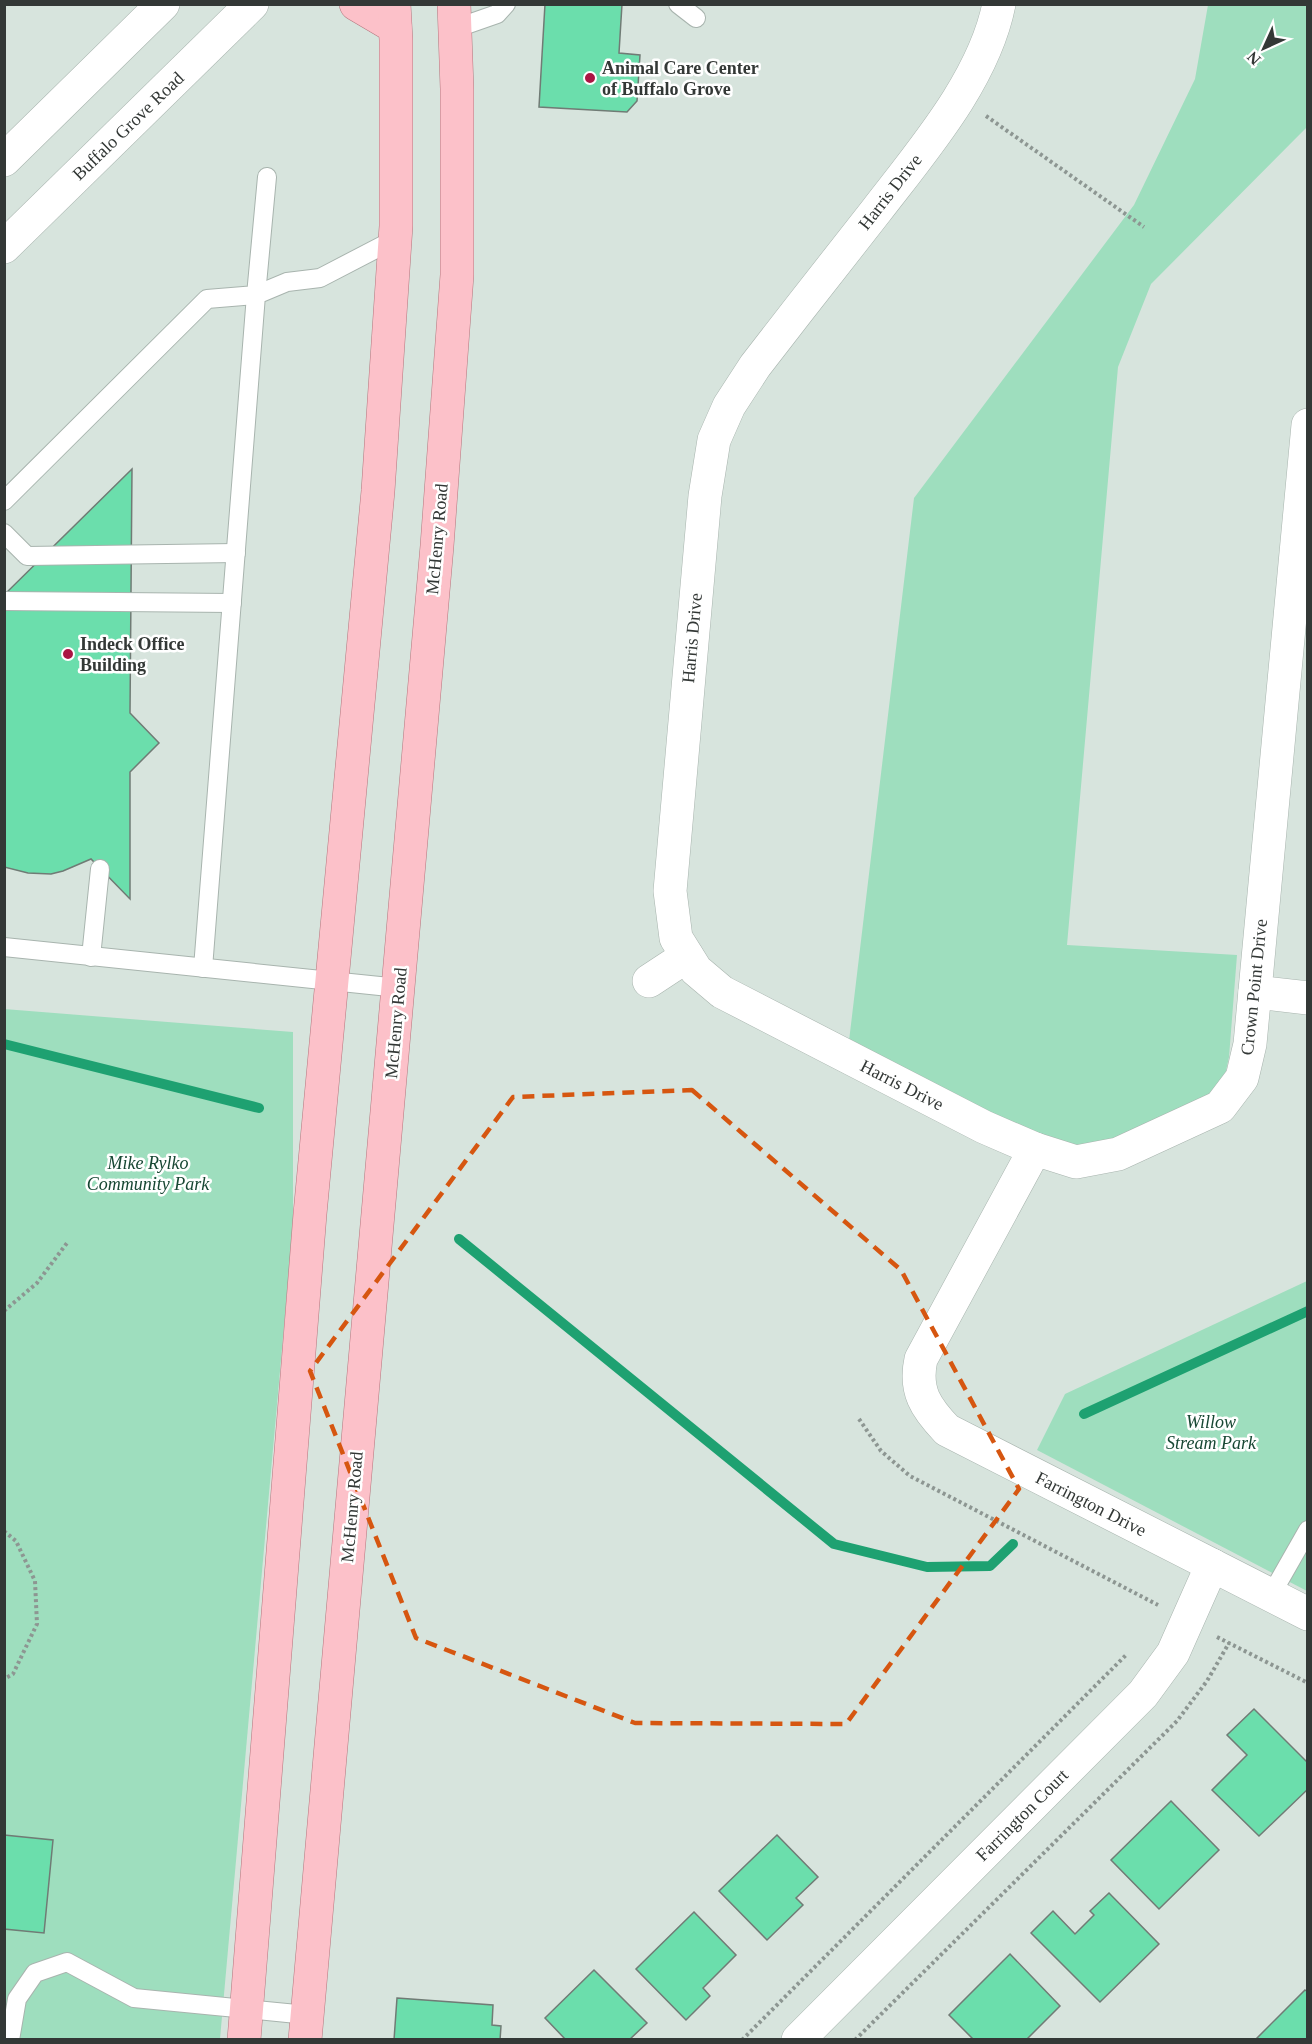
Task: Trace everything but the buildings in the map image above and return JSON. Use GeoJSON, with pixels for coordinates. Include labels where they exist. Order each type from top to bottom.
{"type":"FeatureCollection","features":[{"type":"Feature","properties":{"kind":"main road"},"geometry":{"type":"LineString","coordinates":[[246,2025],[310,1214],[378,491],[395,239],[395,16],[356,4]]}},
{"type":"Feature","properties":{"kind":"main road","name":"McHenry Road"},"geometry":{"type":"LineString","coordinates":[[306,2027],[399,988],[436,557],[457,276],[457,88],[454,17]]}},
{"type":"Feature","properties":{"kind":"street"},"geometry":{"type":"LineString","coordinates":[[4,160],[164,4]]}},
{"type":"Feature","properties":{"kind":"street","name":"Buffalo Grove Road"},"geometry":{"type":"LineString","coordinates":[[4,247],[252,4]]}},
{"type":"Feature","properties":{"kind":"street","name":"Harris Drive"},"geometry":{"type":"LineString","coordinates":[[999,4],[997,17],[974,73],[933,137],[755,366],[729,406],[714,440],[705,496],[670,891],[676,938],[696,970],[722,992],[984,1127],[1035,1149]]}},
{"type":"Feature","properties":{"kind":"street","name":"Crown Point Drive"},"geometry":{"type":"LineString","coordinates":[[1035,1149],[1076,1162],[1118,1154],[1220,1107],[1242,1078],[1250,1044],[1308,425]]}},
{"type":"Feature","properties":{"kind":"street"},"geometry":{"type":"LineString","coordinates":[[650,981],[687,956]]}},
{"type":"Feature","properties":{"kind":"street"},"geometry":{"type":"LineString","coordinates":[[1255,992],[1308,998]]}},
{"type":"Feature","properties":{"kind":"street","name":"Farrington Drive"},"geometry":{"type":"LineString","coordinates":[[1035,1149],[921,1359],[918,1373],[920,1391],[930,1412],[947,1430],[1308,1614]]}},
{"type":"Feature","properties":{"kind":"street","name":"Farrington Court"},"geometry":{"type":"LineString","coordinates":[[798,2040],[1143,1694],[1173,1653],[1212,1565]]}},
{"type":"Feature","properties":{"kind":"lane"},"geometry":{"type":"LineString","coordinates":[[454,17],[497,14],[506,4]]}},
{"type":"Feature","properties":{"kind":"lane"},"geometry":{"type":"LineString","coordinates":[[678,4],[696,18]]}},
{"type":"Feature","properties":{"kind":"lane"},"geometry":{"type":"LineString","coordinates":[[203,968],[267,177]]}},
{"type":"Feature","properties":{"kind":"lane"},"geometry":{"type":"LineString","coordinates":[[4,501],[207,299],[256,295],[287,282],[320,278],[395,239]]}},
{"type":"Feature","properties":{"kind":"lane"},"geometry":{"type":"LineString","coordinates":[[4,533],[27,556],[236,553]]}},
{"type":"Feature","properties":{"kind":"lane"},"geometry":{"type":"LineString","coordinates":[[4,601],[232,603]]}},
{"type":"Feature","properties":{"kind":"lane"},"geometry":{"type":"LineString","coordinates":[[91,957],[100,869]]}},
{"type":"Feature","properties":{"kind":"lane"},"geometry":{"type":"LineString","coordinates":[[4,947],[399,988]]}},
{"type":"Feature","properties":{"kind":"lane"},"geometry":{"type":"LineString","coordinates":[[1271,1595],[1308,1530]]}},
{"type":"Feature","properties":{"kind":"lane"},"geometry":{"type":"LineString","coordinates":[[10,2040],[17,1999],[35,1973],[67,1962],[134,1998],[246,2025],[306,2027]]}},
{"type":"Feature","properties":{"kind":"path"},"geometry":{"type":"LineString","coordinates":[[958,98],[975,107],[1144,227]]}},
{"type":"Feature","properties":{"kind":"path"},"geometry":{"type":"LineString","coordinates":[[4,1311],[37,1283],[67,1243]]}},
{"type":"Feature","properties":{"kind":"path"},"geometry":{"type":"LineString","coordinates":[[859,1419],[881,1451],[910,1476],[1159,1606],[1186,1624],[1308,1683]]}},
{"type":"Feature","properties":{"kind":"path"},"geometry":{"type":"LineString","coordinates":[[4,1531],[16,1541],[36,1581],[37,1624],[13,1674],[4,1679]]}},
{"type":"Feature","properties":{"kind":"path"},"geometry":{"type":"LineString","coordinates":[[855,2040],[1177,1721],[1202,1689],[1229,1643]]}},
{"type":"Feature","properties":{"kind":"path"},"geometry":{"type":"LineString","coordinates":[[742,2040],[1130,1651]]}},
{"type":"Feature","properties":{"kind":"highlighted area"},"geometry":{"type":"Polygon","coordinates":[[[692,1090],[901,1270],[1019,1489],[846,1724],[635,1723],[416,1638],[310,1371],[513,1097],[692,1090]]]}},
{"type":"Feature","properties":{"kind":"green space"},"geometry":{"type":"Polygon","coordinates":[[[1208,5],[1307,5],[1307,127],[1151,284],[1118,367],[1067,945],[1237,955],[1229,1057],[1224,1080],[1215,1093],[1103,1145],[1073,1148],[1052,1143],[849,1041],[914,498],[1134,205],[1195,79],[1208,5]]]}},
{"type":"Feature","properties":{"kind":"green space","name":"Mike Rylko Community Park"},"geometry":{"type":"Polygon","coordinates":[[[4,1009],[293,1032],[293,1226],[220,2039],[5,2039],[4,1009]]]}},
{"type":"Feature","properties":{"kind":"green space","name":"Willow Stream Park"},"geometry":{"type":"Polygon","coordinates":[[[1307,1281],[1307,1591],[1037,1450],[1065,1394],[1307,1281]]]}},
{"type":"Feature","properties":{"kind":"waterway"},"geometry":{"type":"LineString","coordinates":[[4,1044],[259,1108]]}},
{"type":"Feature","properties":{"kind":"waterway"},"geometry":{"type":"LineString","coordinates":[[459,1239],[834,1544],[927,1567],[990,1566],[1013,1544]]}},
{"type":"Feature","properties":{"kind":"waterway"},"geometry":{"type":"LineString","coordinates":[[1084,1414],[1308,1311]]}},
{"type":"Feature","properties":{"kind":"place","name":"Animal Care Center of Buffalo Grove"},"geometry":{"type":"Point","coordinates":[590,78]}},
{"type":"Feature","properties":{"kind":"place","name":"Indeck Office Building"},"geometry":{"type":"Point","coordinates":[68,654]}}]}
